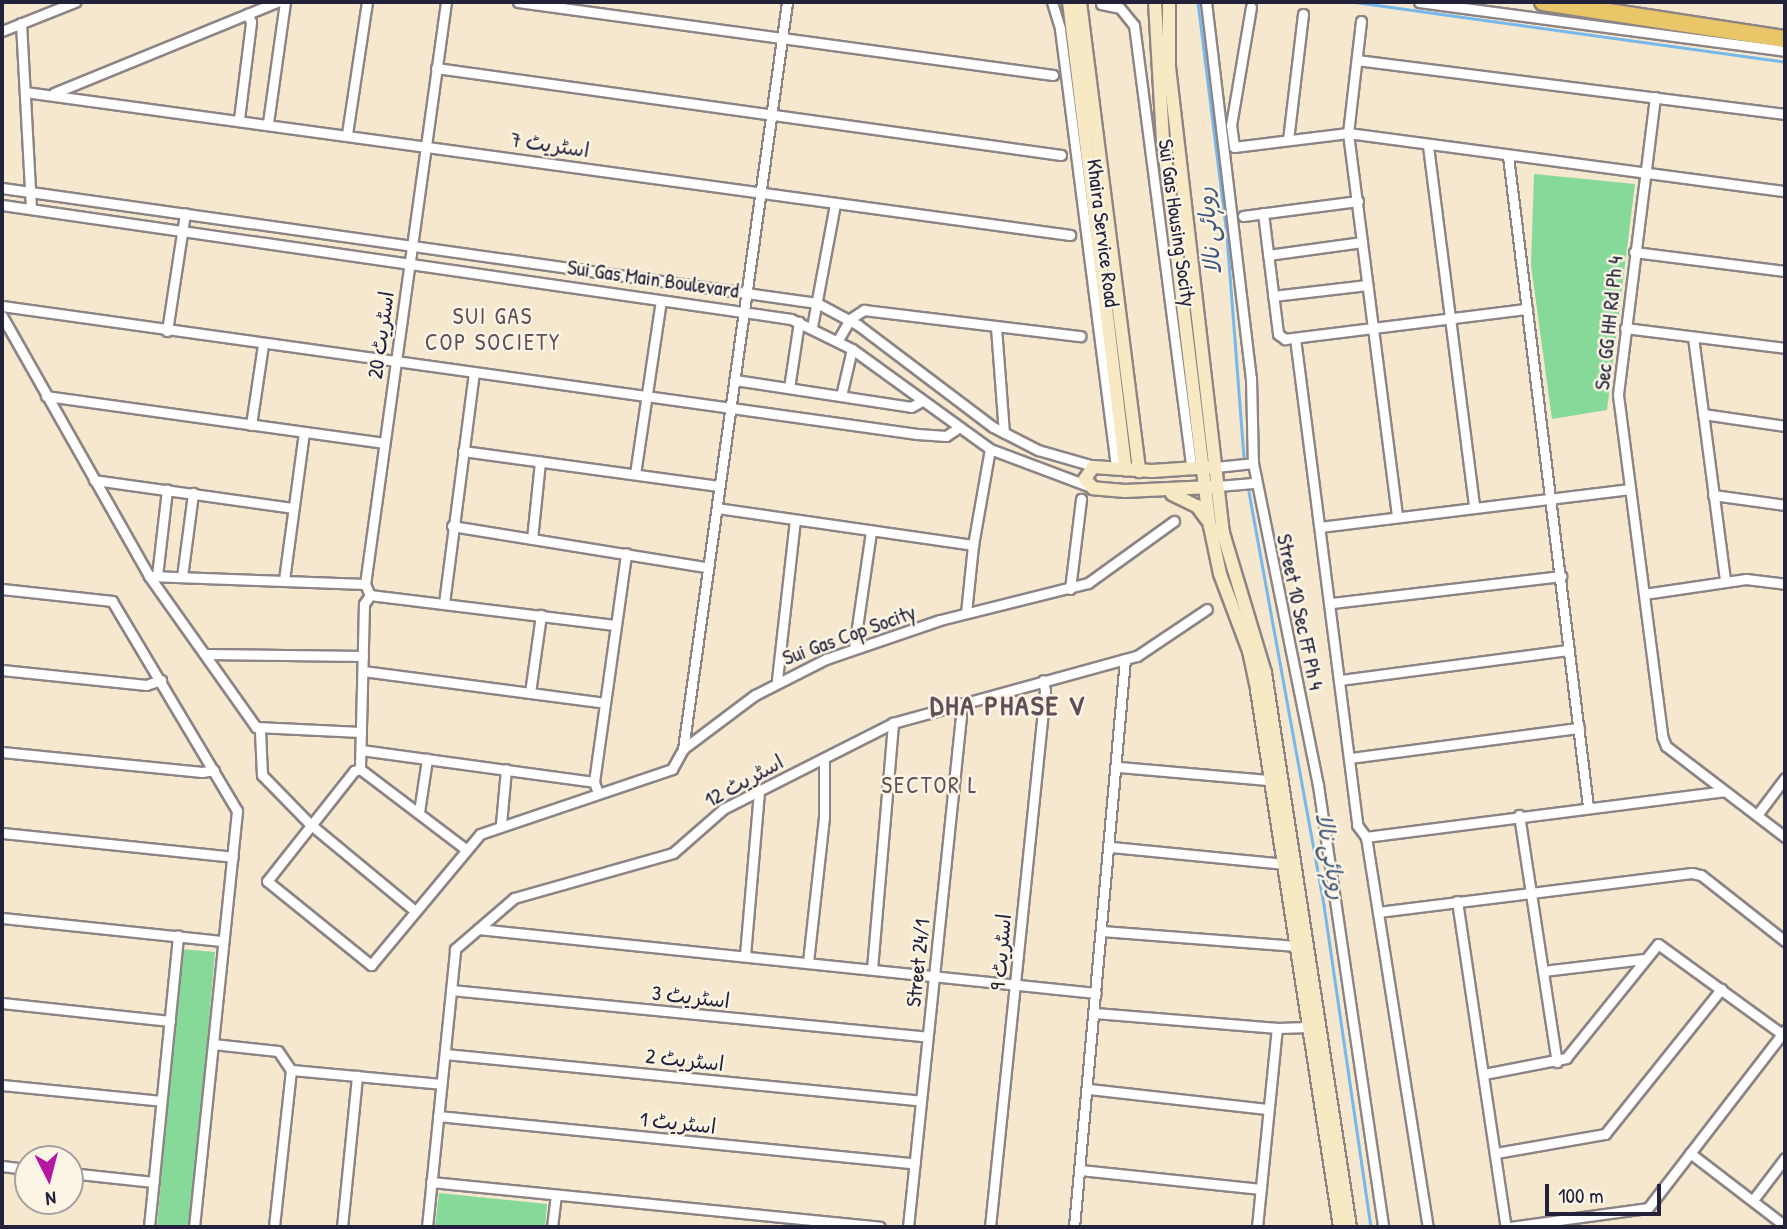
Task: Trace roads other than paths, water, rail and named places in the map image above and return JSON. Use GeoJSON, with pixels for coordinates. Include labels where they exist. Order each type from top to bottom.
{"type":"FeatureCollection","features":[{"type":"Feature","properties":{"kind":"highway"},"geometry":{"type":"LineString","coordinates":[[1543,2],[1785,39]]}},
{"type":"Feature","properties":{"kind":"main road"},"geometry":{"type":"LineString","coordinates":[[1069,2],[1127,470]]}},
{"type":"Feature","properties":{"kind":"main road"},"geometry":{"type":"LineString","coordinates":[[1080,2],[1127,470]]}},
{"type":"Feature","properties":{"kind":"main road"},"geometry":{"type":"LineString","coordinates":[[1155,2],[1203,468],[1218,486],[1232,572],[1265,673],[1283,864],[1340,1227]]}},
{"type":"Feature","properties":{"kind":"main road"},"geometry":{"type":"LineString","coordinates":[[1163,67],[1169,2]]}},
{"type":"Feature","properties":{"kind":"main road"},"geometry":{"type":"LineString","coordinates":[[1093,488],[1085,476],[1097,467]]}},
{"type":"Feature","properties":{"kind":"main road","name":"Sui Gas Main Boulevard"},"geometry":{"type":"LineString","coordinates":[[1097,467],[1127,470],[1203,468]]}},
{"type":"Feature","properties":{"kind":"main road"},"geometry":{"type":"LineString","coordinates":[[1218,486],[1210,526],[1220,574],[1249,651],[1276,781],[1350,1227]]}},
{"type":"Feature","properties":{"kind":"main road","name":"Sui Gas Main Boulevard"},"geometry":{"type":"LineString","coordinates":[[1093,488],[1158,491],[1218,486]]}},
{"type":"Feature","properties":{"kind":"main road"},"geometry":{"type":"LineString","coordinates":[[1158,491],[1188,499],[1210,526]]}},
{"type":"Feature","properties":{"kind":"street"},"geometry":{"type":"LineString","coordinates":[[2,31],[75,2]]}},
{"type":"Feature","properties":{"kind":"street"},"geometry":{"type":"LineString","coordinates":[[53,94],[277,2]]}},
{"type":"Feature","properties":{"kind":"street"},"geometry":{"type":"LineString","coordinates":[[268,123],[285,2]]}},
{"type":"Feature","properties":{"kind":"street"},"geometry":{"type":"LineString","coordinates":[[347,134],[367,2]]}},
{"type":"Feature","properties":{"kind":"street","name":"اسٹریٹ 20"},"geometry":{"type":"LineString","coordinates":[[365,584],[446,2]]}},
{"type":"Feature","properties":{"kind":"street"},"geometry":{"type":"LineString","coordinates":[[518,2],[1053,75]]}},
{"type":"Feature","properties":{"kind":"street"},"geometry":{"type":"LineString","coordinates":[[683,749],[706,566],[717,508],[787,2]]}},
{"type":"Feature","properties":{"kind":"street","name":"Khaira Service Road"},"geometry":{"type":"LineString","coordinates":[[1052,2],[1060,29],[1127,470]]}},
{"type":"Feature","properties":{"kind":"street","name":"Street 10 Sec FF Ph 4"},"geometry":{"type":"LineString","coordinates":[[1206,2],[1250,366],[1250,463],[1318,785],[1383,1227]]}},
{"type":"Feature","properties":{"kind":"street"},"geometry":{"type":"LineString","coordinates":[[1419,2],[1785,51]]}},
{"type":"Feature","properties":{"kind":"street","name":"Sui Gas Housing Socity"},"geometry":{"type":"LineString","coordinates":[[1101,4],[1121,8],[1134,25],[1203,468]]}},
{"type":"Feature","properties":{"kind":"street"},"geometry":{"type":"LineString","coordinates":[[1251,8],[1231,125],[1234,147],[1348,133],[1429,146],[1785,191]]}},
{"type":"Feature","properties":{"kind":"street"},"geometry":{"type":"LineString","coordinates":[[239,119],[251,22],[248,14]]}},
{"type":"Feature","properties":{"kind":"street"},"geometry":{"type":"LineString","coordinates":[[1288,140],[1303,14]]}},
{"type":"Feature","properties":{"kind":"street"},"geometry":{"type":"LineString","coordinates":[[1361,21],[1348,133],[1397,517]]}},
{"type":"Feature","properties":{"kind":"street"},"geometry":{"type":"LineString","coordinates":[[21,23],[31,209]]}},
{"type":"Feature","properties":{"kind":"street"},"geometry":{"type":"LineString","coordinates":[[1357,60],[1785,114]]}},
{"type":"Feature","properties":{"kind":"street"},"geometry":{"type":"LineString","coordinates":[[436,68],[1061,155]]}},
{"type":"Feature","properties":{"kind":"street","name":"اسٹریٹ 7"},"geometry":{"type":"LineString","coordinates":[[25,92],[239,119],[1070,235]]}},
{"type":"Feature","properties":{"kind":"street","name":"Sec GG HH Rd Ph 4"},"geometry":{"type":"LineString","coordinates":[[1655,97],[1618,395],[1663,743],[1785,837]]}},
{"type":"Feature","properties":{"kind":"street"},"geometry":{"type":"LineString","coordinates":[[1429,146],[1474,507]]}},
{"type":"Feature","properties":{"kind":"street"},"geometry":{"type":"LineString","coordinates":[[1508,156],[1588,807]]}},
{"type":"Feature","properties":{"kind":"street","name":"Sui Gas Main Boulevard"},"geometry":{"type":"LineString","coordinates":[[2,188],[817,303],[850,320],[943,393],[1004,433],[1038,450],[1097,467]]}},
{"type":"Feature","properties":{"kind":"street"},"geometry":{"type":"LineString","coordinates":[[1243,216],[1358,201]]}},
{"type":"Feature","properties":{"kind":"street"},"geometry":{"type":"LineString","coordinates":[[812,327],[835,204]]}},
{"type":"Feature","properties":{"kind":"street","name":"Sui Gas Main Boulevard"},"geometry":{"type":"LineString","coordinates":[[2,205],[799,321],[852,349],[990,449],[1093,488]]}},
{"type":"Feature","properties":{"kind":"street"},"geometry":{"type":"LineString","coordinates":[[167,331],[184,213]]}},
{"type":"Feature","properties":{"kind":"street"},"geometry":{"type":"LineString","coordinates":[[1263,213],[1278,334],[1295,338],[1527,309]]}},
{"type":"Feature","properties":{"kind":"street"},"geometry":{"type":"LineString","coordinates":[[1268,255],[1362,242]]}},
{"type":"Feature","properties":{"kind":"street"},"geometry":{"type":"LineString","coordinates":[[1634,252],[1785,271]]}},
{"type":"Feature","properties":{"kind":"street"},"geometry":{"type":"LineString","coordinates":[[593,290],[594,272]]}},
{"type":"Feature","properties":{"kind":"street"},"geometry":{"type":"LineString","coordinates":[[1273,296],[1367,285]]}},
{"type":"Feature","properties":{"kind":"street"},"geometry":{"type":"LineString","coordinates":[[635,474],[661,301]]}},
{"type":"Feature","properties":{"kind":"street"},"geometry":{"type":"LineString","coordinates":[[2,306],[262,345],[917,434],[946,436],[958,428]]}},
{"type":"Feature","properties":{"kind":"street"},"geometry":{"type":"LineString","coordinates":[[838,340],[850,320],[869,310],[1080,336]]}},
{"type":"Feature","properties":{"kind":"street"},"geometry":{"type":"LineString","coordinates":[[2,316],[94,480],[153,576],[260,731],[262,775],[310,824],[415,911]]}},
{"type":"Feature","properties":{"kind":"street"},"geometry":{"type":"LineString","coordinates":[[789,388],[799,321]]}},
{"type":"Feature","properties":{"kind":"street"},"geometry":{"type":"LineString","coordinates":[[996,327],[1004,433]]}},
{"type":"Feature","properties":{"kind":"street"},"geometry":{"type":"LineString","coordinates":[[1625,328],[1785,348]]}},
{"type":"Feature","properties":{"kind":"street"},"geometry":{"type":"LineString","coordinates":[[1693,337],[1725,580]]}},
{"type":"Feature","properties":{"kind":"street"},"geometry":{"type":"LineString","coordinates":[[1295,338],[1332,603],[1357,825],[1366,837],[1427,1227]]}},
{"type":"Feature","properties":{"kind":"street"},"geometry":{"type":"LineString","coordinates":[[251,425],[262,345]]}},
{"type":"Feature","properties":{"kind":"street"},"geometry":{"type":"LineString","coordinates":[[841,396],[852,349]]}},
{"type":"Feature","properties":{"kind":"street"},"geometry":{"type":"LineString","coordinates":[[444,603],[474,373]]}},
{"type":"Feature","properties":{"kind":"street"},"geometry":{"type":"LineString","coordinates":[[735,380],[911,407],[922,401]]}},
{"type":"Feature","properties":{"kind":"street"},"geometry":{"type":"LineString","coordinates":[[46,396],[384,443]]}},
{"type":"Feature","properties":{"kind":"street"},"geometry":{"type":"LineString","coordinates":[[1703,414],[1785,426]]}},
{"type":"Feature","properties":{"kind":"street"},"geometry":{"type":"LineString","coordinates":[[284,580],[304,432]]}},
{"type":"Feature","properties":{"kind":"street"},"geometry":{"type":"LineString","coordinates":[[966,613],[973,545],[990,449]]}},
{"type":"Feature","properties":{"kind":"street"},"geometry":{"type":"LineString","coordinates":[[463,451],[719,486]]}},
{"type":"Feature","properties":{"kind":"street"},"geometry":{"type":"LineString","coordinates":[[532,539],[540,461]]}},
{"type":"Feature","properties":{"kind":"street","name":"Sui Gas Main Boulevard"},"geometry":{"type":"LineString","coordinates":[[1203,468],[1250,463]]}},
{"type":"Feature","properties":{"kind":"street"},"geometry":{"type":"LineString","coordinates":[[94,480],[293,508]]}},
{"type":"Feature","properties":{"kind":"street","name":"Sui Gas Main Boulevard"},"geometry":{"type":"LineString","coordinates":[[1218,486],[1254,483]]}},
{"type":"Feature","properties":{"kind":"street"},"geometry":{"type":"LineString","coordinates":[[1320,527],[1630,489]]}},
{"type":"Feature","properties":{"kind":"street"},"geometry":{"type":"LineString","coordinates":[[153,576],[167,490]]}},
{"type":"Feature","properties":{"kind":"street"},"geometry":{"type":"LineString","coordinates":[[182,577],[193,493]]}},
{"type":"Feature","properties":{"kind":"street"},"geometry":{"type":"LineString","coordinates":[[1713,495],[1785,505]]}},
{"type":"Feature","properties":{"kind":"street"},"geometry":{"type":"LineString","coordinates":[[1070,589],[1081,499]]}},
{"type":"Feature","properties":{"kind":"street"},"geometry":{"type":"LineString","coordinates":[[717,508],[973,545]]}},
{"type":"Feature","properties":{"kind":"street"},"geometry":{"type":"LineString","coordinates":[[777,680],[795,520]]}},
{"type":"Feature","properties":{"kind":"street","name":"Sui Gas Cop Socity"},"geometry":{"type":"LineString","coordinates":[[310,824],[267,884],[371,965],[464,848],[501,824],[672,769],[683,749],[777,680],[854,648],[966,613],[1070,589],[1095,578],[1174,521]]}},
{"type":"Feature","properties":{"kind":"street"},"geometry":{"type":"LineString","coordinates":[[452,526],[706,566]]}},
{"type":"Feature","properties":{"kind":"street"},"geometry":{"type":"LineString","coordinates":[[854,648],[871,531]]}},
{"type":"Feature","properties":{"kind":"street"},"geometry":{"type":"LineString","coordinates":[[598,793],[594,782],[626,553]]}},
{"type":"Feature","properties":{"kind":"street"},"geometry":{"type":"LineString","coordinates":[[153,576],[365,584],[370,595]]}},
{"type":"Feature","properties":{"kind":"street"},"geometry":{"type":"LineString","coordinates":[[1332,603],[1561,576]]}},
{"type":"Feature","properties":{"kind":"street"},"geometry":{"type":"LineString","coordinates":[[1644,594],[1725,580],[1785,584]]}},
{"type":"Feature","properties":{"kind":"street"},"geometry":{"type":"LineString","coordinates":[[2,589],[106,599],[115,605],[214,770],[238,816],[222,941],[194,1227]]}},
{"type":"Feature","properties":{"kind":"street"},"geometry":{"type":"LineString","coordinates":[[370,595],[614,625]]}},
{"type":"Feature","properties":{"kind":"street"},"geometry":{"type":"LineString","coordinates":[[360,769],[364,604],[370,595]]}},
{"type":"Feature","properties":{"kind":"street","name":"اسٹریٹ 12"},"geometry":{"type":"LineString","coordinates":[[427,1227],[455,949],[522,892],[673,853],[723,809],[893,723],[1125,659],[1151,649],[1207,609]]}},
{"type":"Feature","properties":{"kind":"street"},"geometry":{"type":"LineString","coordinates":[[530,693],[541,615]]}},
{"type":"Feature","properties":{"kind":"street"},"geometry":{"type":"LineString","coordinates":[[1340,680],[1569,650]]}},
{"type":"Feature","properties":{"kind":"street"},"geometry":{"type":"LineString","coordinates":[[206,654],[363,656]]}},
{"type":"Feature","properties":{"kind":"street"},"geometry":{"type":"LineString","coordinates":[[1074,1227],[1111,847],[1125,659]]}},
{"type":"Feature","properties":{"kind":"street"},"geometry":{"type":"LineString","coordinates":[[2,670],[146,685],[161,680]]}},
{"type":"Feature","properties":{"kind":"street"},"geometry":{"type":"LineString","coordinates":[[363,671],[605,703]]}},
{"type":"Feature","properties":{"kind":"street","name":"اسٹریٹ 9"},"geometry":{"type":"LineString","coordinates":[[990,1227],[1016,983],[1043,680]]}},
{"type":"Feature","properties":{"kind":"street","name":"Street 24/1"},"geometry":{"type":"LineString","coordinates":[[908,1227],[961,716],[959,703]]}},
{"type":"Feature","properties":{"kind":"street"},"geometry":{"type":"LineString","coordinates":[[872,969],[893,723]]}},
{"type":"Feature","properties":{"kind":"street"},"geometry":{"type":"LineString","coordinates":[[1350,758],[1579,728]]}},
{"type":"Feature","properties":{"kind":"street"},"geometry":{"type":"LineString","coordinates":[[260,731],[361,732]]}},
{"type":"Feature","properties":{"kind":"street"},"geometry":{"type":"LineString","coordinates":[[361,750],[594,782]]}},
{"type":"Feature","properties":{"kind":"street"},"geometry":{"type":"LineString","coordinates":[[2,752],[206,773],[214,770]]}},
{"type":"Feature","properties":{"kind":"street"},"geometry":{"type":"LineString","coordinates":[[808,962],[824,817],[824,758]]}},
{"type":"Feature","properties":{"kind":"street"},"geometry":{"type":"LineString","coordinates":[[419,812],[427,759]]}},
{"type":"Feature","properties":{"kind":"street"},"geometry":{"type":"LineString","coordinates":[[1118,767],[1276,781]]}},
{"type":"Feature","properties":{"kind":"street"},"geometry":{"type":"LineString","coordinates":[[310,824],[354,771],[360,769]]}},
{"type":"Feature","properties":{"kind":"street"},"geometry":{"type":"LineString","coordinates":[[360,769],[464,848]]}},
{"type":"Feature","properties":{"kind":"street"},"geometry":{"type":"LineString","coordinates":[[501,824],[506,769]]}},
{"type":"Feature","properties":{"kind":"street"},"geometry":{"type":"LineString","coordinates":[[1757,816],[1785,778]]}},
{"type":"Feature","properties":{"kind":"street"},"geometry":{"type":"LineString","coordinates":[[745,955],[759,791]]}},
{"type":"Feature","properties":{"kind":"street"},"geometry":{"type":"LineString","coordinates":[[1366,837],[1519,815],[1723,791]]}},
{"type":"Feature","properties":{"kind":"street"},"geometry":{"type":"LineString","coordinates":[[1519,815],[1557,1062]]}},
{"type":"Feature","properties":{"kind":"street"},"geometry":{"type":"LineString","coordinates":[[2,833],[233,857]]}},
{"type":"Feature","properties":{"kind":"street"},"geometry":{"type":"LineString","coordinates":[[1111,847],[1283,864]]}},
{"type":"Feature","properties":{"kind":"street"},"geometry":{"type":"LineString","coordinates":[[1378,912],[1531,892],[1701,875],[1785,941]]}},
{"type":"Feature","properties":{"kind":"street"},"geometry":{"type":"LineString","coordinates":[[1457,901],[1496,1153],[1508,1227],[1648,1208],[1784,1032],[1658,944],[1566,1058],[1557,1062],[1484,1074]]}},
{"type":"Feature","properties":{"kind":"street"},"geometry":{"type":"LineString","coordinates":[[2,918],[222,941]]}},
{"type":"Feature","properties":{"kind":"street"},"geometry":{"type":"LineString","coordinates":[[478,929],[1096,993]]}},
{"type":"Feature","properties":{"kind":"street"},"geometry":{"type":"LineString","coordinates":[[1102,931],[1296,946]]}},
{"type":"Feature","properties":{"kind":"street"},"geometry":{"type":"LineString","coordinates":[[149,1227],[178,935]]}},
{"type":"Feature","properties":{"kind":"street"},"geometry":{"type":"LineString","coordinates":[[1543,971],[1644,959]]}},
{"type":"Feature","properties":{"kind":"street"},"geometry":{"type":"LineString","coordinates":[[1496,1153],[1605,1135],[1721,989]]}},
{"type":"Feature","properties":{"kind":"street","name":"اسٹریٹ 3"},"geometry":{"type":"LineString","coordinates":[[451,990],[927,1037]]}},
{"type":"Feature","properties":{"kind":"street"},"geometry":{"type":"LineString","coordinates":[[2,1003],[170,1021]]}},
{"type":"Feature","properties":{"kind":"street"},"geometry":{"type":"LineString","coordinates":[[1095,1013],[1277,1028],[1309,1027]]}},
{"type":"Feature","properties":{"kind":"street"},"geometry":{"type":"LineString","coordinates":[[1257,1227],[1277,1028]]}},
{"type":"Feature","properties":{"kind":"street"},"geometry":{"type":"LineString","coordinates":[[212,1044],[278,1051],[291,1070],[274,1227]]}},
{"type":"Feature","properties":{"kind":"street","name":"اسٹریٹ 2"},"geometry":{"type":"LineString","coordinates":[[445,1054],[921,1101]]}},
{"type":"Feature","properties":{"kind":"street"},"geometry":{"type":"LineString","coordinates":[[291,1070],[441,1084]]}},
{"type":"Feature","properties":{"kind":"street"},"geometry":{"type":"LineString","coordinates":[[342,1227],[357,1076]]}},
{"type":"Feature","properties":{"kind":"street"},"geometry":{"type":"LineString","coordinates":[[2,1085],[161,1101]]}},
{"type":"Feature","properties":{"kind":"street"},"geometry":{"type":"LineString","coordinates":[[1089,1089],[1267,1109]]}},
{"type":"Feature","properties":{"kind":"street","name":"اسٹریٹ 1"},"geometry":{"type":"LineString","coordinates":[[438,1116],[915,1164]]}},
{"type":"Feature","properties":{"kind":"street"},"geometry":{"type":"LineString","coordinates":[[1690,1153],[1785,1226]]}},
{"type":"Feature","properties":{"kind":"street"},"geometry":{"type":"LineString","coordinates":[[1753,1200],[1785,1158]]}},
{"type":"Feature","properties":{"kind":"street"},"geometry":{"type":"LineString","coordinates":[[1080,1170],[1261,1189]]}},
{"type":"Feature","properties":{"kind":"street"},"geometry":{"type":"LineString","coordinates":[[84,1175],[154,1182]]}},
{"type":"Feature","properties":{"kind":"street"},"geometry":{"type":"LineString","coordinates":[[431,1182],[880,1227]]}},
{"type":"Feature","properties":{"kind":"street"},"geometry":{"type":"LineString","coordinates":[[552,1227],[556,1195]]}},
{"type":"Feature","properties":{"kind":"street"},"geometry":{"type":"LineString","coordinates":[[1586,1216],[1588,1227]]}},
{"type":"Feature","properties":{"kind":"waterway","name":"روہائی نالا"},"geometry":{"type":"LineString","coordinates":[[1198,2],[1227,236],[1244,457]]}},
{"type":"Feature","properties":{"kind":"waterway"},"geometry":{"type":"LineString","coordinates":[[1355,2],[1785,62]]}},
{"type":"Feature","properties":{"kind":"waterway","name":"روہائی نالا"},"geometry":{"type":"LineString","coordinates":[[1249,492],[1324,905],[1371,1227]]}},
{"type":"Feature","properties":{"kind":"district","name":"SUI GAS COP SOCIETY"},"geometry":{"type":"Point","coordinates":[493,329]}},
{"type":"Feature","properties":{"kind":"district","name":"DHA PHASE V"},"geometry":{"type":"Point","coordinates":[1008,705]}},
{"type":"Feature","properties":{"kind":"district","name":"SECTOR L"},"geometry":{"type":"Point","coordinates":[930,785]}}]}
